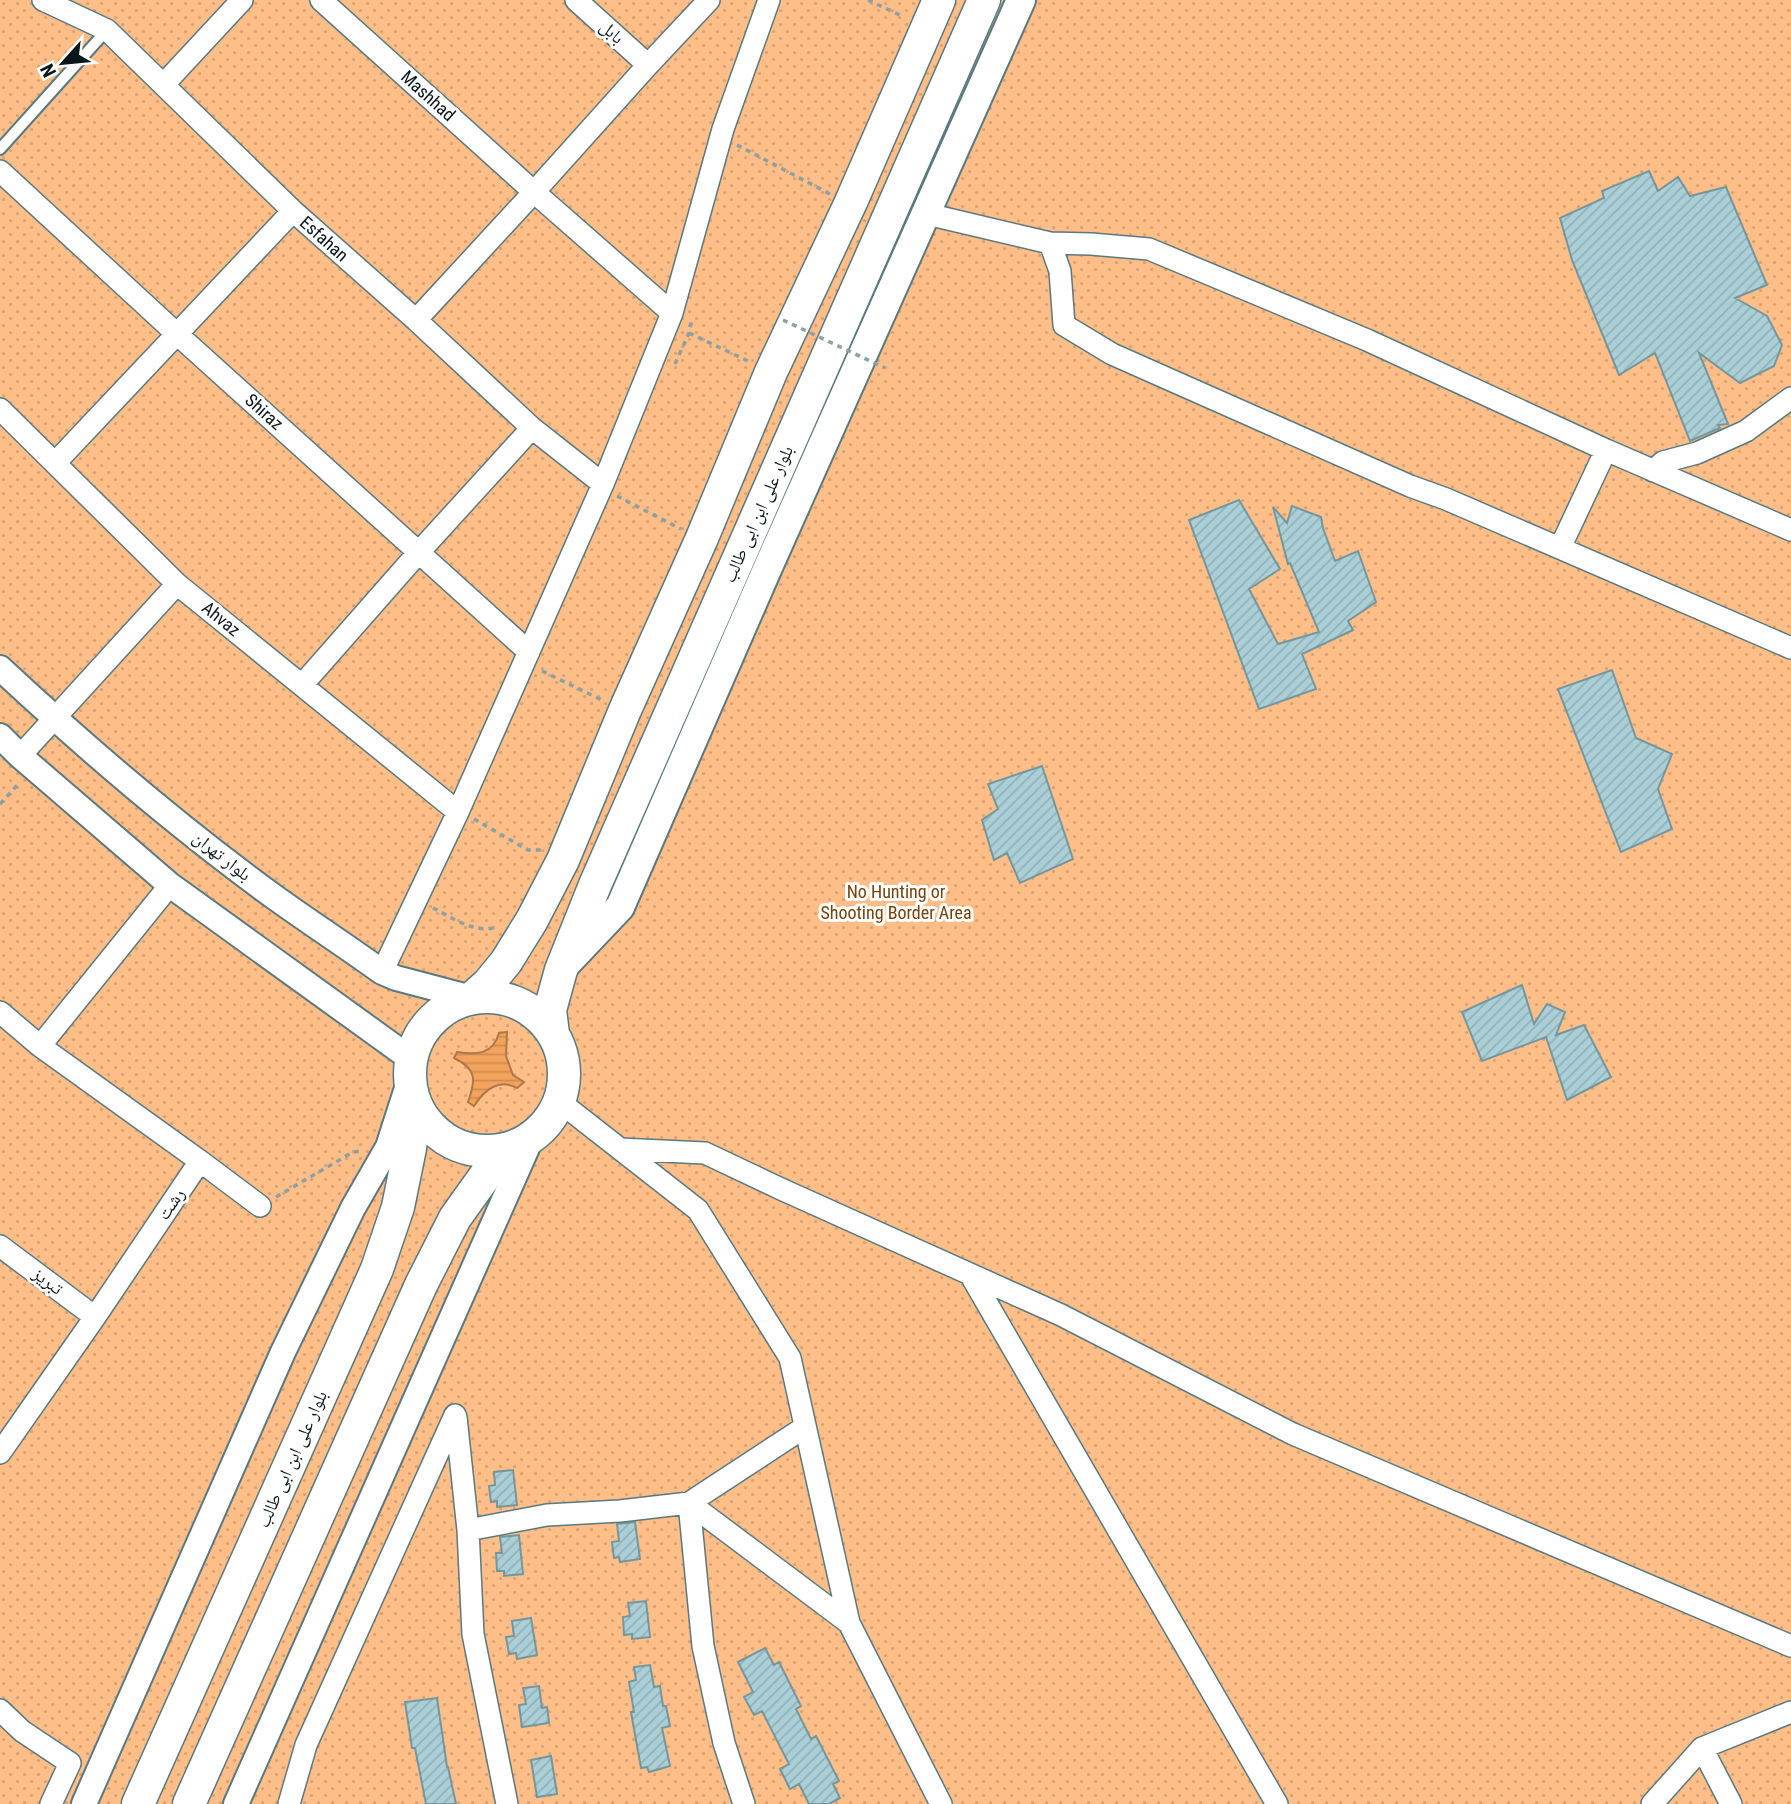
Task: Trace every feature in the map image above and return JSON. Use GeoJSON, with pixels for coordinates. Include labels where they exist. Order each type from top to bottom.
{"type":"FeatureCollection","features":[{"type":"Feature","properties":{"kind":"main road"},"geometry":{"type":"LineString","coordinates":[[472,998],[506,962],[532,920],[567,850],[771,372],[851,202],[939,0]]}},
{"type":"Feature","properties":{"kind":"main road","name":"بلوار علی ابن ابی طالب"},"geometry":{"type":"LineString","coordinates":[[553,1034],[550,1010],[561,970],[595,885],[984,0]]}},
{"type":"Feature","properties":{"kind":"main road"},"geometry":{"type":"LineString","coordinates":[[561,970],[620,907],[1021,0]]}},
{"type":"Feature","properties":{"kind":"main road"},"geometry":{"type":"LineString","coordinates":[[189,1804],[421,1285],[455,1218],[485,1176],[548,1122],[560,1102],[564,1079],[562,1055],[553,1034],[538,1016],[518,1003],[495,997],[472,998],[450,1005],[432,1019],[418,1037],[412,1082],[427,1124],[444,1139],[465,1149],[487,1153],[520,1144]]}},
{"type":"Feature","properties":{"kind":"main road","name":"بلوار علی ابن ابی طالب"},"geometry":{"type":"LineString","coordinates":[[138,1804],[377,1269],[397,1207],[410,1148],[412,1082]]}},
{"type":"Feature","properties":{"kind":"street","name":"Esfahan"},"geometry":{"type":"LineString","coordinates":[[43,0],[107,30],[293,211],[532,428],[609,489]]}},
{"type":"Feature","properties":{"kind":"street"},"geometry":{"type":"LineString","coordinates":[[164,84],[242,0]]}},
{"type":"Feature","properties":{"kind":"street","name":"Mashhad"},"geometry":{"type":"LineString","coordinates":[[321,0],[672,313]]}},
{"type":"Feature","properties":{"kind":"street","name":"بابل"},"geometry":{"type":"LineString","coordinates":[[576,0],[648,65]]}},
{"type":"Feature","properties":{"kind":"street"},"geometry":{"type":"LineString","coordinates":[[416,320],[709,0]]}},
{"type":"Feature","properties":{"kind":"street"},"geometry":{"type":"LineString","coordinates":[[382,972],[465,815],[609,489],[672,313],[723,129],[769,0]]}},
{"type":"Feature","properties":{"kind":"street","name":"Shiraz"},"geometry":{"type":"LineString","coordinates":[[0,171],[535,661]]}},
{"type":"Feature","properties":{"kind":"street"},"geometry":{"type":"LineString","coordinates":[[55,463],[293,211]]}},
{"type":"Feature","properties":{"kind":"street"},"geometry":{"type":"LineString","coordinates":[[927,214],[1050,243],[1149,249],[1367,340],[1606,450],[1791,530]]}},
{"type":"Feature","properties":{"kind":"street"},"geometry":{"type":"LineString","coordinates":[[1050,243],[1060,271],[1065,325],[1112,354],[1410,486],[1446,499],[1791,648]]}},
{"type":"Feature","properties":{"kind":"street"},"geometry":{"type":"LineString","coordinates":[[1653,471],[1663,462],[1697,453],[1746,431],[1791,398]]}},
{"type":"Feature","properties":{"kind":"street","name":"Ahvaz"},"geometry":{"type":"LineString","coordinates":[[0,409],[177,584],[465,815]]}},
{"type":"Feature","properties":{"kind":"street"},"geometry":{"type":"LineString","coordinates":[[302,685],[532,428]]}},
{"type":"Feature","properties":{"kind":"street"},"geometry":{"type":"LineString","coordinates":[[1560,548],[1606,450]]}},
{"type":"Feature","properties":{"kind":"street"},"geometry":{"type":"LineString","coordinates":[[27,761],[54,718],[177,584]]}},
{"type":"Feature","properties":{"kind":"street","name":"بلوار تهران"},"geometry":{"type":"LineString","coordinates":[[0,668],[154,804],[273,896],[382,972],[472,998]]}},
{"type":"Feature","properties":{"kind":"street"},"geometry":{"type":"LineString","coordinates":[[0,736],[170,885],[412,1082],[388,1147],[353,1208],[283,1352],[84,1804]]}},
{"type":"Feature","properties":{"kind":"street"},"geometry":{"type":"LineString","coordinates":[[40,1046],[170,885]]}},
{"type":"Feature","properties":{"kind":"street"},"geometry":{"type":"LineString","coordinates":[[0,1012],[40,1046],[260,1206]]}},
{"type":"Feature","properties":{"kind":"street"},"geometry":{"type":"LineString","coordinates":[[560,1102],[698,1210],[790,1358],[849,1623],[942,1804]]}},
{"type":"Feature","properties":{"kind":"street"},"geometry":{"type":"LineString","coordinates":[[236,1804],[520,1144]]}},
{"type":"Feature","properties":{"kind":"street"},"geometry":{"type":"LineString","coordinates":[[620,1149],[705,1153],[1061,1315],[1293,1434],[1791,1646]]}},
{"type":"Feature","properties":{"kind":"street","name":"رشت"},"geometry":{"type":"LineString","coordinates":[[0,1453],[200,1161]]}},
{"type":"Feature","properties":{"kind":"street","name":"تبریز"},"geometry":{"type":"LineString","coordinates":[[0,1246],[95,1317]]}},
{"type":"Feature","properties":{"kind":"street"},"geometry":{"type":"LineString","coordinates":[[970,1274],[1277,1804]]}},
{"type":"Feature","properties":{"kind":"street"},"geometry":{"type":"LineString","coordinates":[[289,1804],[306,1745],[455,1415],[468,1530],[473,1634],[507,1804]]}},
{"type":"Feature","properties":{"kind":"street"},"geometry":{"type":"LineString","coordinates":[[468,1530],[547,1516],[689,1503],[805,1427]]}},
{"type":"Feature","properties":{"kind":"street"},"geometry":{"type":"LineString","coordinates":[[689,1503],[849,1623]]}},
{"type":"Feature","properties":{"kind":"street"},"geometry":{"type":"LineString","coordinates":[[689,1503],[704,1646],[724,1743],[744,1804]]}},
{"type":"Feature","properties":{"kind":"street"},"geometry":{"type":"LineString","coordinates":[[0,1710],[22,1731],[70,1763],[99,1770]]}},
{"type":"Feature","properties":{"kind":"street"},"geometry":{"type":"LineString","coordinates":[[1652,1804],[1703,1748],[1791,1712]]}},
{"type":"Feature","properties":{"kind":"street"},"geometry":{"type":"LineString","coordinates":[[1703,1748],[1731,1804]]}},
{"type":"Feature","properties":{"kind":"street"},"geometry":{"type":"LineString","coordinates":[[51,1804],[70,1763]]}},
{"type":"Feature","properties":{"kind":"lane"},"geometry":{"type":"LineString","coordinates":[[0,149],[107,30]]}},
{"type":"Feature","properties":{"kind":"path"},"geometry":{"type":"LineString","coordinates":[[868,0],[926,29]]}},
{"type":"Feature","properties":{"kind":"path"},"geometry":{"type":"LineString","coordinates":[[737,145],[851,202]]}},
{"type":"Feature","properties":{"kind":"path"},"geometry":{"type":"LineString","coordinates":[[783,320],[885,368]]}},
{"type":"Feature","properties":{"kind":"path"},"geometry":{"type":"LineString","coordinates":[[689,333],[771,372]]}},
{"type":"Feature","properties":{"kind":"path"},"geometry":{"type":"LineString","coordinates":[[609,489],[702,538]]}},
{"type":"Feature","properties":{"kind":"path"},"geometry":{"type":"LineString","coordinates":[[535,661],[625,710]]}},
{"type":"Feature","properties":{"kind":"path"},"geometry":{"type":"LineString","coordinates":[[0,804],[27,761]]}},
{"type":"Feature","properties":{"kind":"path"},"geometry":{"type":"LineString","coordinates":[[465,815],[528,850],[567,850]]}},
{"type":"Feature","properties":{"kind":"path"},"geometry":{"type":"LineString","coordinates":[[260,1206],[354,1152],[388,1147]]}},
{"type":"Feature","properties":{"kind":"green space","name":"No Hunting or Shooting Border Area"},"geometry":{"type":"Polygon","coordinates":[[[0,0],[1791,0],[1791,1804],[0,1804],[0,0]]]}},
{"type":"Feature","properties":{"kind":"shaded area"},"geometry":{"type":"Polygon","coordinates":[[[507,1032],[506,1056],[513,1075],[524,1082],[517,1088],[504,1084],[492,1087],[474,1106],[468,1102],[473,1081],[471,1071],[454,1058],[457,1052],[483,1052],[493,1046],[499,1033],[507,1032]]]}},
{"type":"Feature","properties":{"kind":"building"},"geometry":{"type":"Polygon","coordinates":[[[1649,171],[1658,191],[1678,177],[1690,196],[1726,187],[1767,285],[1735,298],[1767,316],[1782,345],[1774,366],[1740,383],[1699,353],[1728,424],[1718,425],[1720,428],[1690,441],[1655,353],[1619,375],[1572,260],[1560,218],[1604,198],[1602,191],[1649,171]]]}},
{"type":"Feature","properties":{"kind":"building"},"geometry":{"type":"Polygon","coordinates":[[[1239,500],[1280,569],[1249,589],[1278,644],[1319,632],[1290,563],[1288,564],[1273,507],[1287,523],[1292,506],[1321,517],[1335,561],[1358,551],[1376,602],[1348,621],[1353,630],[1302,654],[1316,689],[1259,709],[1189,520],[1239,500]]]}},
{"type":"Feature","properties":{"kind":"building"},"geometry":{"type":"Polygon","coordinates":[[[1612,670],[1636,738],[1672,754],[1658,789],[1672,829],[1621,852],[1558,689],[1612,670]]]}},
{"type":"Feature","properties":{"kind":"building"},"geometry":{"type":"Polygon","coordinates":[[[1042,766],[1073,859],[1020,883],[1007,853],[994,860],[982,820],[998,809],[988,784],[1042,766]]]}},
{"type":"Feature","properties":{"kind":"building"},"geometry":{"type":"Polygon","coordinates":[[[1522,985],[1534,1024],[1547,1004],[1565,1012],[1556,1035],[1584,1025],[1611,1077],[1567,1100],[1546,1037],[1482,1061],[1462,1012],[1522,985]]]}},
{"type":"Feature","properties":{"kind":"building"},"geometry":{"type":"Polygon","coordinates":[[[513,1470],[517,1505],[497,1507],[497,1501],[491,1502],[489,1486],[495,1485],[494,1472],[513,1470]]]}},
{"type":"Feature","properties":{"kind":"building"},"geometry":{"type":"Polygon","coordinates":[[[635,1522],[640,1559],[620,1562],[619,1557],[614,1558],[612,1542],[619,1541],[617,1524],[635,1522]]]}},
{"type":"Feature","properties":{"kind":"building"},"geometry":{"type":"Polygon","coordinates":[[[519,1535],[523,1574],[504,1576],[504,1571],[497,1571],[496,1553],[502,1553],[500,1537],[519,1535]]]}},
{"type":"Feature","properties":{"kind":"building"},"geometry":{"type":"Polygon","coordinates":[[[646,1601],[650,1637],[632,1639],[632,1634],[624,1635],[623,1617],[630,1616],[628,1603],[646,1601]]]}},
{"type":"Feature","properties":{"kind":"building"},"geometry":{"type":"Polygon","coordinates":[[[531,1618],[537,1655],[517,1659],[516,1653],[509,1654],[506,1637],[514,1636],[512,1621],[531,1618]]]}},
{"type":"Feature","properties":{"kind":"building"},"geometry":{"type":"Polygon","coordinates":[[[765,1648],[774,1665],[779,1662],[801,1706],[796,1709],[811,1739],[816,1736],[839,1781],[833,1784],[840,1798],[829,1804],[809,1804],[799,1784],[790,1789],[780,1769],[789,1764],[762,1711],[754,1715],[744,1697],[753,1692],[738,1662],[765,1648]]]}},
{"type":"Feature","properties":{"kind":"building"},"geometry":{"type":"Polygon","coordinates":[[[650,1665],[654,1687],[660,1686],[670,1726],[662,1728],[670,1766],[649,1772],[647,1767],[641,1768],[631,1712],[634,1712],[629,1682],[636,1680],[634,1667],[650,1665]]]}},
{"type":"Feature","properties":{"kind":"building"},"geometry":{"type":"Polygon","coordinates":[[[539,1686],[542,1708],[547,1707],[549,1723],[522,1727],[519,1705],[526,1704],[523,1688],[539,1686]]]}},
{"type":"Feature","properties":{"kind":"building"},"geometry":{"type":"Polygon","coordinates":[[[437,1698],[447,1767],[456,1804],[426,1804],[415,1748],[412,1748],[405,1702],[437,1698]]]}},
{"type":"Feature","properties":{"kind":"building"},"geometry":{"type":"Polygon","coordinates":[[[551,1756],[557,1794],[537,1797],[531,1760],[551,1756]]]}}]}
